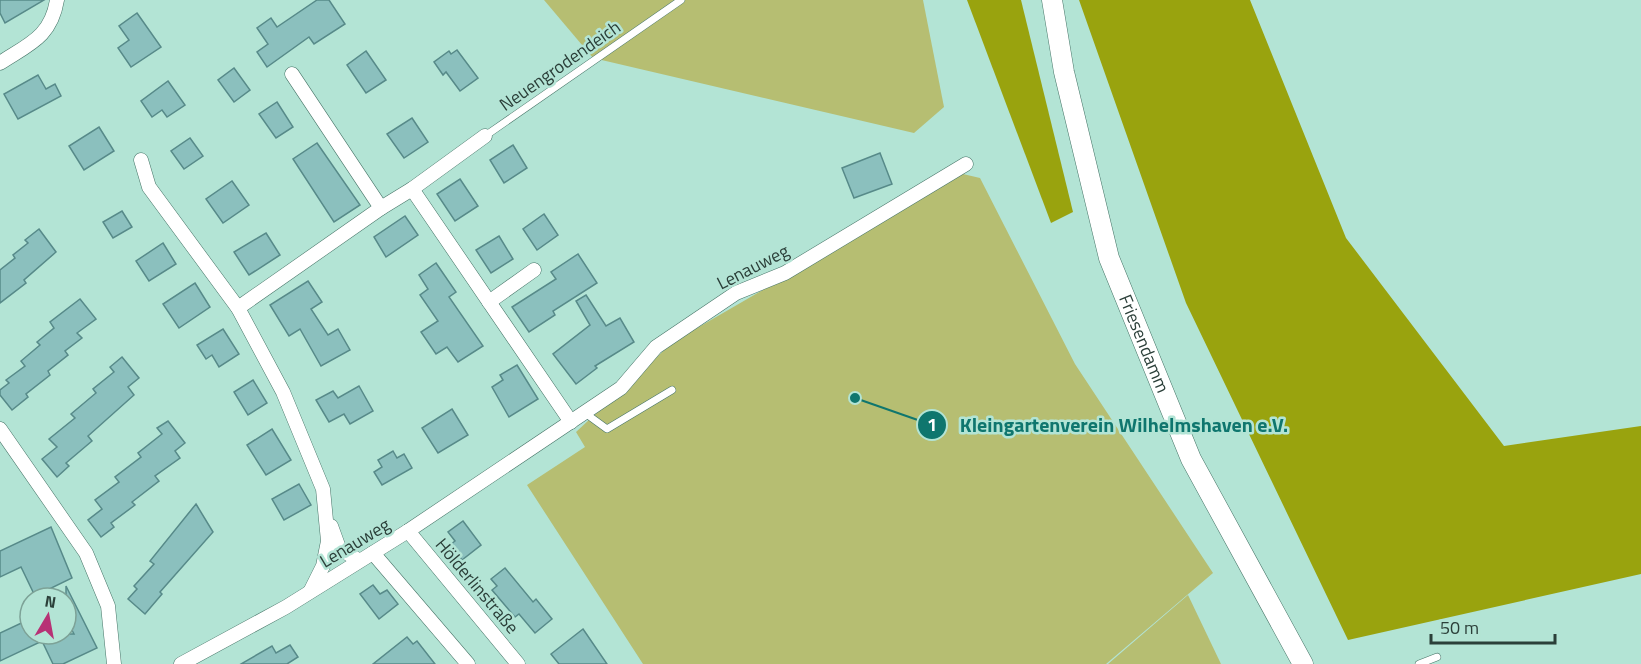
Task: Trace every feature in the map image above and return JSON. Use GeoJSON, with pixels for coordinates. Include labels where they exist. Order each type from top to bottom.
{"type":"FeatureCollection","features":[{"type":"Feature","properties":{"kind":"main road","name":"Friesendamm"},"geometry":{"type":"LineString","coordinates":[[1052,0],[1064,72],[1109,258],[1191,459],[1304,664]]}},
{"type":"Feature","properties":{"kind":"street"},"geometry":{"type":"LineString","coordinates":[[0,63],[44,35],[55,14],[57,0]]}},
{"type":"Feature","properties":{"kind":"street"},"geometry":{"type":"LineString","coordinates":[[292,74],[381,208]]}},
{"type":"Feature","properties":{"kind":"street"},"geometry":{"type":"LineString","coordinates":[[238,308],[485,136]]}},
{"type":"Feature","properties":{"kind":"street"},"geometry":{"type":"LineString","coordinates":[[141,160],[149,187],[238,308],[283,392],[323,489],[328,518],[328,541],[323,566],[310,592]]}},
{"type":"Feature","properties":{"kind":"street","name":"Lenauweg"},"geometry":{"type":"LineString","coordinates":[[186,663],[310,592],[358,560],[374,553],[585,413],[621,388],[656,347],[736,293],[785,273],[966,164]]}},
{"type":"Feature","properties":{"kind":"street"},"geometry":{"type":"LineString","coordinates":[[412,189],[571,422]]}},
{"type":"Feature","properties":{"kind":"street"},"geometry":{"type":"LineString","coordinates":[[489,302],[534,270]]}},
{"type":"Feature","properties":{"kind":"street"},"geometry":{"type":"LineString","coordinates":[[0,429],[86,553],[108,606],[114,664]]}},
{"type":"Feature","properties":{"kind":"street"},"geometry":{"type":"LineString","coordinates":[[328,518],[339,548],[358,560]]}},
{"type":"Feature","properties":{"kind":"street","name":"Hölderlinstraße"},"geometry":{"type":"LineString","coordinates":[[408,531],[518,664]]}},
{"type":"Feature","properties":{"kind":"street"},"geometry":{"type":"LineString","coordinates":[[374,553],[468,664]]}},
{"type":"Feature","properties":{"kind":"lane","name":"Neuengrodendeich"},"geometry":{"type":"LineString","coordinates":[[485,136],[681,0]]}},
{"type":"Feature","properties":{"kind":"lane"},"geometry":{"type":"LineString","coordinates":[[585,413],[607,429],[672,390]]}},
{"type":"Feature","properties":{"kind":"lane"},"geometry":{"type":"LineString","coordinates":[[1419,664],[1437,657]]}},
{"type":"Feature","properties":{"kind":"green space"},"geometry":{"type":"Polygon","coordinates":[[[544,0],[923,0],[944,107],[914,133],[593,58],[544,0]]]}},
{"type":"Feature","properties":{"kind":"green space"},"geometry":{"type":"Polygon","coordinates":[[[963,174],[980,178],[1075,364],[1213,573],[1106,664],[643,664],[527,485],[585,447],[576,432],[673,342],[963,174]]]}},
{"type":"Feature","properties":{"kind":"green space"},"geometry":{"type":"Polygon","coordinates":[[[1188,595],[1221,664],[1108,664],[1188,595]]]}},
{"type":"Feature","properties":{"kind":"shaded area"},"geometry":{"type":"Polygon","coordinates":[[[967,0],[1021,0],[1073,212],[1051,223],[967,0]]]}},
{"type":"Feature","properties":{"kind":"shaded area"},"geometry":{"type":"Polygon","coordinates":[[[1079,0],[1250,0],[1346,238],[1504,446],[1641,426],[1641,574],[1348,640],[1186,303],[1079,0]]]}},
{"type":"Feature","properties":{"kind":"building"},"geometry":{"type":"Polygon","coordinates":[[[0,0],[44,0],[5,23],[0,13],[0,0]]]}},
{"type":"Feature","properties":{"kind":"building"},"geometry":{"type":"Polygon","coordinates":[[[317,0],[329,0],[345,24],[314,44],[309,37],[267,67],[257,52],[268,44],[257,28],[271,18],[277,27],[317,0]]]}},
{"type":"Feature","properties":{"kind":"building"},"geometry":{"type":"Polygon","coordinates":[[[137,13],[161,47],[131,67],[118,48],[129,40],[119,26],[137,13]]]}},
{"type":"Feature","properties":{"kind":"building"},"geometry":{"type":"Polygon","coordinates":[[[457,50],[478,78],[460,91],[446,72],[443,75],[434,62],[449,51],[451,54],[457,50]]]}},
{"type":"Feature","properties":{"kind":"building"},"geometry":{"type":"Polygon","coordinates":[[[366,51],[386,80],[366,93],[347,65],[366,51]]]}},
{"type":"Feature","properties":{"kind":"building"},"geometry":{"type":"Polygon","coordinates":[[[234,68],[250,90],[234,102],[218,80],[234,68]]]}},
{"type":"Feature","properties":{"kind":"building"},"geometry":{"type":"Polygon","coordinates":[[[38,75],[46,89],[55,84],[61,96],[18,119],[4,94],[38,75]]]}},
{"type":"Feature","properties":{"kind":"building"},"geometry":{"type":"Polygon","coordinates":[[[168,81],[185,105],[167,117],[162,110],[152,117],[141,101],[168,81]]]}},
{"type":"Feature","properties":{"kind":"building"},"geometry":{"type":"Polygon","coordinates":[[[277,102],[293,127],[276,138],[259,114],[277,102]]]}},
{"type":"Feature","properties":{"kind":"building"},"geometry":{"type":"Polygon","coordinates":[[[412,118],[428,142],[404,158],[387,134],[412,118]]]}},
{"type":"Feature","properties":{"kind":"building"},"geometry":{"type":"Polygon","coordinates":[[[99,127],[114,151],[84,170],[69,146],[99,127]]]}},
{"type":"Feature","properties":{"kind":"building"},"geometry":{"type":"Polygon","coordinates":[[[190,138],[203,156],[184,169],[171,151],[190,138]]]}},
{"type":"Feature","properties":{"kind":"building"},"geometry":{"type":"Polygon","coordinates":[[[317,143],[360,205],[334,222],[293,159],[317,143]]]}},
{"type":"Feature","properties":{"kind":"building"},"geometry":{"type":"Polygon","coordinates":[[[513,145],[527,168],[504,183],[490,160],[513,145]]]}},
{"type":"Feature","properties":{"kind":"building"},"geometry":{"type":"Polygon","coordinates":[[[880,153],[892,184],[854,198],[842,168],[880,153]]]}},
{"type":"Feature","properties":{"kind":"building"},"geometry":{"type":"Polygon","coordinates":[[[460,179],[478,206],[455,221],[437,194],[460,179]]]}},
{"type":"Feature","properties":{"kind":"building"},"geometry":{"type":"Polygon","coordinates":[[[232,181],[249,205],[223,223],[206,199],[232,181]]]}},
{"type":"Feature","properties":{"kind":"building"},"geometry":{"type":"Polygon","coordinates":[[[122,211],[132,227],[113,238],[103,222],[122,211]]]}},
{"type":"Feature","properties":{"kind":"building"},"geometry":{"type":"Polygon","coordinates":[[[544,214],[558,235],[537,250],[523,229],[544,214]]]}},
{"type":"Feature","properties":{"kind":"building"},"geometry":{"type":"Polygon","coordinates":[[[405,216],[418,235],[386,257],[374,237],[405,216]]]}},
{"type":"Feature","properties":{"kind":"building"},"geometry":{"type":"Polygon","coordinates":[[[39,229],[56,252],[24,280],[26,283],[0,303],[0,270],[15,258],[13,255],[28,243],[25,240],[39,229]]]}},
{"type":"Feature","properties":{"kind":"building"},"geometry":{"type":"Polygon","coordinates":[[[266,233],[280,255],[249,275],[234,252],[266,233]]]}},
{"type":"Feature","properties":{"kind":"building"},"geometry":{"type":"Polygon","coordinates":[[[499,236],[513,259],[491,273],[476,250],[499,236]]]}},
{"type":"Feature","properties":{"kind":"building"},"geometry":{"type":"Polygon","coordinates":[[[163,243],[176,264],[149,281],[136,261],[163,243]]]}},
{"type":"Feature","properties":{"kind":"building"},"geometry":{"type":"Polygon","coordinates":[[[578,254],[597,283],[553,311],[555,315],[529,332],[512,307],[556,279],[551,272],[578,254]]]}},
{"type":"Feature","properties":{"kind":"building"},"geometry":{"type":"Polygon","coordinates":[[[436,263],[456,292],[449,297],[483,346],[458,362],[447,347],[436,354],[421,332],[438,321],[420,295],[428,289],[419,275],[436,263]]]}},
{"type":"Feature","properties":{"kind":"building"},"geometry":{"type":"Polygon","coordinates":[[[308,281],[322,302],[311,309],[328,335],[338,329],[350,350],[321,366],[300,329],[289,336],[270,305],[308,281]]]}},
{"type":"Feature","properties":{"kind":"building"},"geometry":{"type":"Polygon","coordinates":[[[195,283],[210,307],[179,328],[163,304],[195,283]]]}},
{"type":"Feature","properties":{"kind":"building"},"geometry":{"type":"Polygon","coordinates":[[[586,295],[606,326],[620,318],[634,342],[595,366],[597,368],[576,384],[553,354],[590,325],[576,301],[586,295]]]}},
{"type":"Feature","properties":{"kind":"building"},"geometry":{"type":"Polygon","coordinates":[[[80,299],[96,319],[77,333],[82,338],[65,351],[68,355],[48,371],[50,375],[26,394],[28,397],[12,410],[0,395],[0,390],[9,383],[6,380],[25,366],[21,361],[40,345],[37,342],[54,328],[50,322],[80,299]]]}},
{"type":"Feature","properties":{"kind":"building"},"geometry":{"type":"Polygon","coordinates":[[[223,329],[239,354],[219,367],[212,355],[206,359],[197,345],[223,329]]]}},
{"type":"Feature","properties":{"kind":"building"},"geometry":{"type":"Polygon","coordinates":[[[122,357],[139,378],[128,387],[134,395],[88,436],[92,441],[66,463],[69,466],[57,477],[42,459],[57,447],[49,439],[75,418],[71,414],[96,393],[93,389],[114,372],[110,367],[122,357]]]}},
{"type":"Feature","properties":{"kind":"building"},"geometry":{"type":"Polygon","coordinates":[[[517,365],[538,399],[509,417],[492,387],[503,380],[500,375],[517,365]]]}},
{"type":"Feature","properties":{"kind":"building"},"geometry":{"type":"Polygon","coordinates":[[[253,380],[267,403],[248,415],[234,392],[253,380]]]}},
{"type":"Feature","properties":{"kind":"building"},"geometry":{"type":"Polygon","coordinates":[[[359,386],[373,411],[350,424],[344,414],[329,422],[316,400],[333,391],[338,398],[359,386]]]}},
{"type":"Feature","properties":{"kind":"building"},"geometry":{"type":"Polygon","coordinates":[[[452,409],[468,435],[438,453],[422,428],[452,409]]]}},
{"type":"Feature","properties":{"kind":"building"},"geometry":{"type":"Polygon","coordinates":[[[168,421],[185,443],[175,451],[180,458],[155,476],[159,481],[132,502],[135,505],[111,523],[114,527],[101,537],[88,520],[102,509],[95,500],[119,482],[115,477],[141,457],[138,453],[162,434],[157,428],[168,421]]]}},
{"type":"Feature","properties":{"kind":"building"},"geometry":{"type":"Polygon","coordinates":[[[272,429],[291,460],[266,475],[247,445],[272,429]]]}},
{"type":"Feature","properties":{"kind":"building"},"geometry":{"type":"Polygon","coordinates":[[[393,451],[397,458],[404,454],[412,468],[382,485],[374,472],[382,467],[378,460],[393,451]]]}},
{"type":"Feature","properties":{"kind":"building"},"geometry":{"type":"Polygon","coordinates":[[[299,484],[311,505],[284,520],[272,499],[299,484]]]}},
{"type":"Feature","properties":{"kind":"building"},"geometry":{"type":"Polygon","coordinates":[[[196,504],[213,532],[160,592],[162,594],[145,614],[128,599],[137,589],[134,586],[154,564],[150,561],[196,504]]]}},
{"type":"Feature","properties":{"kind":"building"},"geometry":{"type":"Polygon","coordinates":[[[463,521],[481,545],[462,560],[450,545],[455,541],[448,532],[463,521]]]}},
{"type":"Feature","properties":{"kind":"building"},"geometry":{"type":"Polygon","coordinates":[[[51,527],[72,578],[56,586],[30,586],[21,567],[0,577],[0,551],[51,527]]]}},
{"type":"Feature","properties":{"kind":"building"},"geometry":{"type":"Polygon","coordinates":[[[505,568],[533,602],[536,599],[552,619],[535,633],[519,614],[515,617],[492,590],[497,586],[491,579],[505,568]]]}},
{"type":"Feature","properties":{"kind":"building"},"geometry":{"type":"Polygon","coordinates":[[[373,585],[380,594],[387,590],[398,604],[379,619],[360,594],[373,585]]]}},
{"type":"Feature","properties":{"kind":"building"},"geometry":{"type":"Polygon","coordinates":[[[78,610],[97,648],[63,664],[53,664],[44,646],[78,646],[78,610]]]}},
{"type":"Feature","properties":{"kind":"building"},"geometry":{"type":"Polygon","coordinates":[[[18,625],[18,646],[32,646],[0,661],[0,633],[18,625]]]}},
{"type":"Feature","properties":{"kind":"building"},"geometry":{"type":"Polygon","coordinates":[[[583,629],[607,664],[559,664],[551,654],[583,629]]]}},
{"type":"Feature","properties":{"kind":"building"},"geometry":{"type":"Polygon","coordinates":[[[407,637],[413,644],[417,641],[435,664],[373,664],[407,637]]]}},
{"type":"Feature","properties":{"kind":"building"},"geometry":{"type":"Polygon","coordinates":[[[290,645],[298,657],[287,664],[241,664],[272,646],[276,653],[290,645]]]}},
{"type":"Feature","properties":{"kind":"place","name":"Kleingartenverein Wilhelmshaven e.V."},"geometry":{"type":"Point","coordinates":[855,398]}}]}
